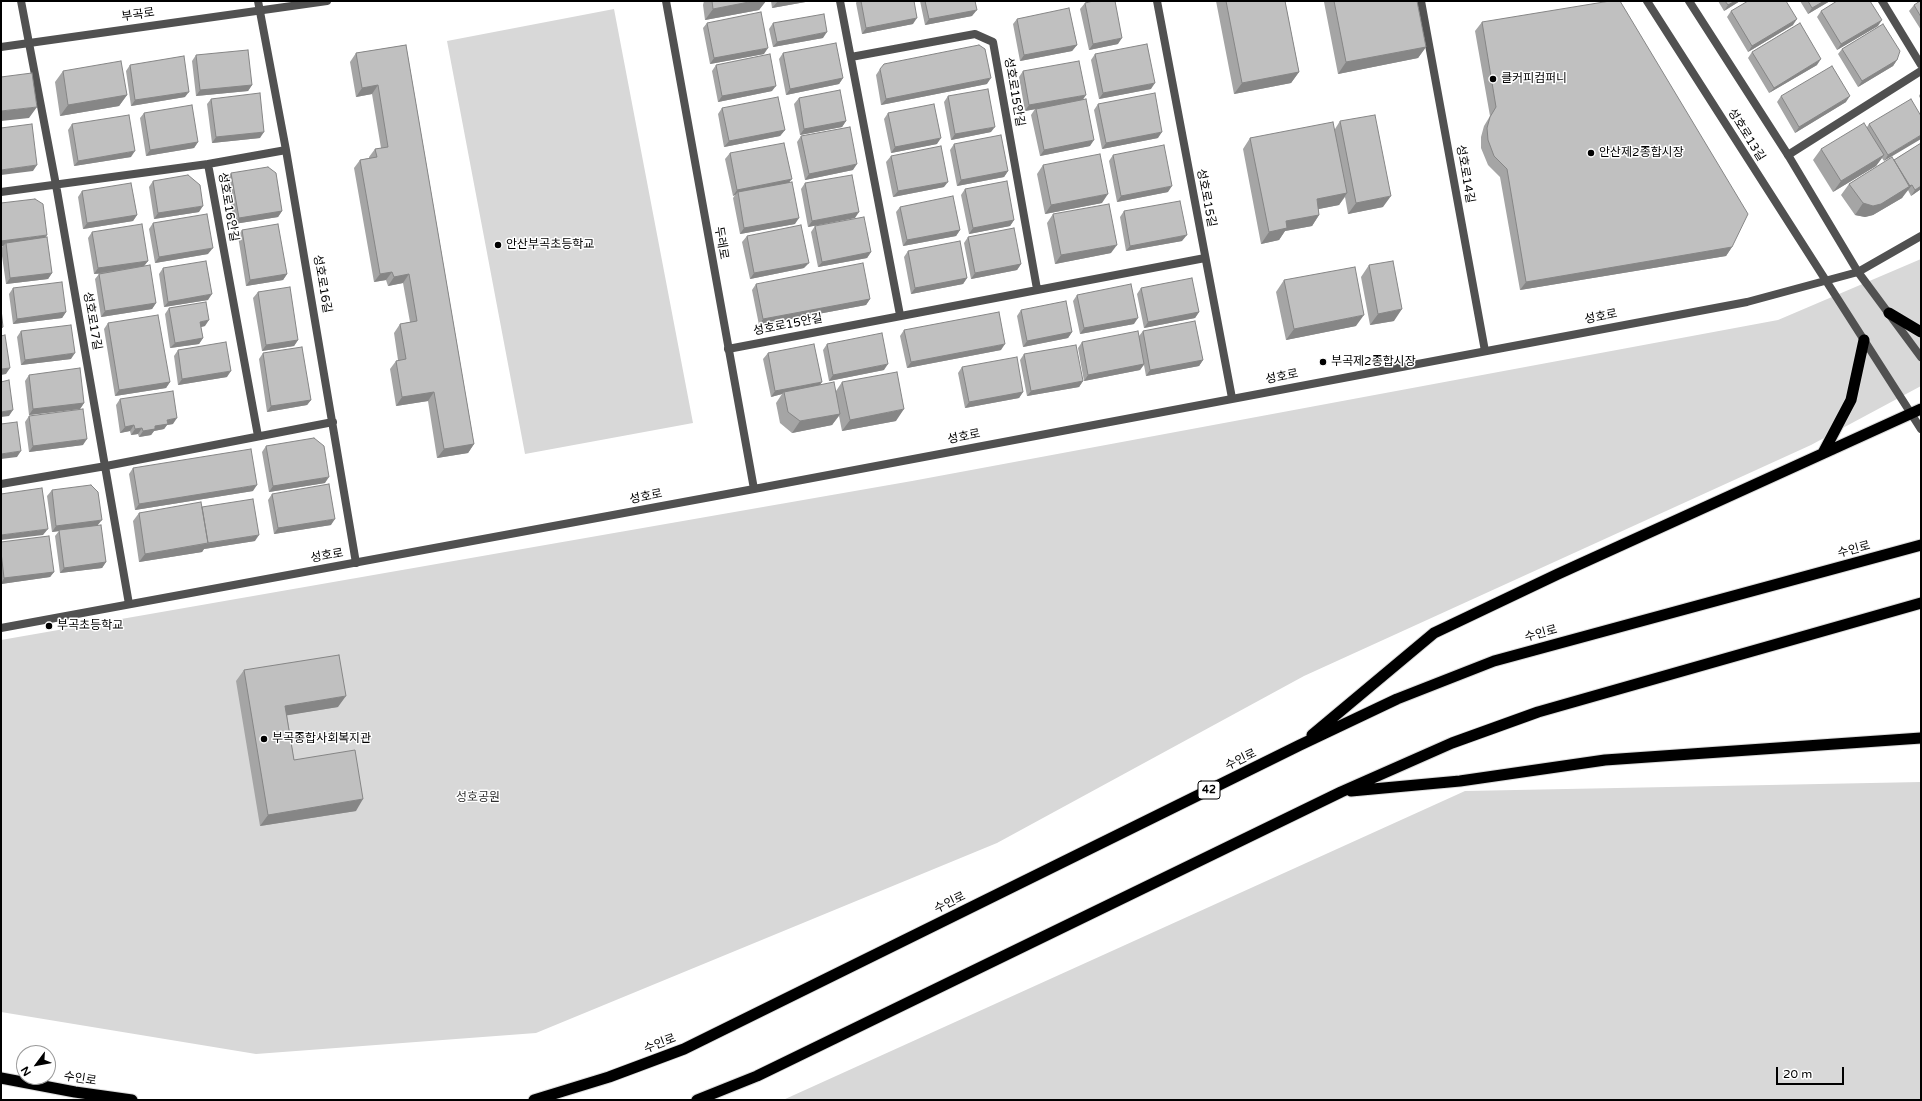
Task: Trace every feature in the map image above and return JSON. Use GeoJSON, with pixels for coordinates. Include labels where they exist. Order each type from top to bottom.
{"type":"FeatureCollection","features":[{"type":"Feature","properties":{"kind":"highway"},"geometry":{"type":"LineString","coordinates":[[1888,313],[1921,332]]}},
{"type":"Feature","properties":{"kind":"highway"},"geometry":{"type":"LineString","coordinates":[[1823,453],[1851,400],[1864,340]]}},
{"type":"Feature","properties":{"kind":"highway"},"geometry":{"type":"LineString","coordinates":[[1300,745],[1434,632],[1916,411]]}},
{"type":"Feature","properties":{"kind":"highway","name":"수인로"},"geometry":{"type":"LineString","coordinates":[[534,1100],[609,1077],[684,1049],[1300,745],[1397,699],[1494,661],[1916,546]]}},
{"type":"Feature","properties":{"kind":"highway"},"geometry":{"type":"LineString","coordinates":[[697,1100],[757,1076],[1341,792],[1452,742],[1538,712],[1921,603]]}},
{"type":"Feature","properties":{"kind":"highway"},"geometry":{"type":"LineString","coordinates":[[1341,792],[1460,781],[1605,760],[1921,738]]}},
{"type":"Feature","properties":{"kind":"highway","name":"수인로"},"geometry":{"type":"LineString","coordinates":[[1,1078],[75,1092],[132,1100]]}},
{"type":"Feature","properties":{"kind":"street","name":"성호로17길"},"geometry":{"type":"LineString","coordinates":[[21,1],[56,185],[129,604]]}},
{"type":"Feature","properties":{"kind":"street","name":"성호로16길"},"geometry":{"type":"LineString","coordinates":[[258,1],[286,150],[356,563]]}},
{"type":"Feature","properties":{"kind":"street","name":"부곡로"},"geometry":{"type":"LineString","coordinates":[[1,47],[327,1]]}},
{"type":"Feature","properties":{"kind":"street","name":"두레로"},"geometry":{"type":"LineString","coordinates":[[666,1],[754,489]]}},
{"type":"Feature","properties":{"kind":"street"},"geometry":{"type":"LineString","coordinates":[[840,1],[900,315]]}},
{"type":"Feature","properties":{"kind":"street","name":"성호로15길"},"geometry":{"type":"LineString","coordinates":[[1157,1],[1204,258],[1232,398]]}},
{"type":"Feature","properties":{"kind":"street","name":"성호로14길"},"geometry":{"type":"LineString","coordinates":[[1421,1],[1485,351]]}},
{"type":"Feature","properties":{"kind":"street","name":"성호로13길"},"geometry":{"type":"LineString","coordinates":[[1647,1],[1825,281],[1864,340],[1916,411],[1921,429]]}},
{"type":"Feature","properties":{"kind":"street","name":"성호로13길"},"geometry":{"type":"LineString","coordinates":[[1689,1],[1788,155],[1858,272],[1921,358]]}},
{"type":"Feature","properties":{"kind":"street"},"geometry":{"type":"LineString","coordinates":[[1882,1],[1921,65]]}},
{"type":"Feature","properties":{"kind":"street","name":"성호로15안길"},"geometry":{"type":"LineString","coordinates":[[851,56],[975,34],[993,42],[1036,289]]}},
{"type":"Feature","properties":{"kind":"street"},"geometry":{"type":"LineString","coordinates":[[1788,155],[1921,71]]}},
{"type":"Feature","properties":{"kind":"street"},"geometry":{"type":"LineString","coordinates":[[208,164],[286,150]]}},
{"type":"Feature","properties":{"kind":"street","name":"성호로16안길"},"geometry":{"type":"LineString","coordinates":[[1,192],[208,164],[258,436]]}},
{"type":"Feature","properties":{"kind":"street","name":"성호로"},"geometry":{"type":"LineString","coordinates":[[1,628],[754,489],[1747,302],[1858,272],[1921,236]]}},
{"type":"Feature","properties":{"kind":"street","name":"성호로15안길"},"geometry":{"type":"LineString","coordinates":[[728,349],[1204,258]]}},
{"type":"Feature","properties":{"kind":"street"},"geometry":{"type":"LineString","coordinates":[[1,484],[106,466],[333,422]]}},
{"type":"Feature","properties":{"kind":"green space"},"geometry":{"type":"Polygon","coordinates":[[[614,9],[693,423],[525,454],[447,41],[614,9]]]}},
{"type":"Feature","properties":{"kind":"green space","name":"성호공원"},"geometry":{"type":"Polygon","coordinates":[[[1921,259],[1921,386],[1811,445],[1304,676],[997,843],[536,1033],[256,1054],[1,1012],[1,640],[912,481],[1778,320],[1921,259]]]}},
{"type":"Feature","properties":{"kind":"green space"},"geometry":{"type":"Polygon","coordinates":[[[1921,782],[1921,1100],[783,1100],[1465,791],[1921,782]]]}},
{"type":"Feature","properties":{"kind":"building"},"geometry":{"type":"Polygon","coordinates":[[[712,1],[754,1],[713,9],[712,1]]]}},
{"type":"Feature","properties":{"kind":"building"},"geometry":{"type":"Polygon","coordinates":[[[861,1],[914,1],[917,18],[866,28],[861,1]]]}},
{"type":"Feature","properties":{"kind":"building"},"geometry":{"type":"Polygon","coordinates":[[[925,1],[975,1],[977,10],[929,19],[925,1]]]}},
{"type":"Feature","properties":{"kind":"building"},"geometry":{"type":"Polygon","coordinates":[[[1093,1],[1115,1],[1122,38],[1093,44],[1085,3],[1093,1]]]}},
{"type":"Feature","properties":{"kind":"building"},"geometry":{"type":"Polygon","coordinates":[[[1226,1],[1285,1],[1299,72],[1242,83],[1226,1]]]}},
{"type":"Feature","properties":{"kind":"building"},"geometry":{"type":"Polygon","coordinates":[[[1334,1],[1417,1],[1426,47],[1346,62],[1334,1]]]}},
{"type":"Feature","properties":{"kind":"building","name":"안산제2종합시장"},"geometry":{"type":"Polygon","coordinates":[[[1610,1],[1620,1],[1748,214],[1732,247],[1526,282],[1507,169],[1494,156],[1488,140],[1487,128],[1490,117],[1496,107],[1482,22],[1610,1]]]}},
{"type":"Feature","properties":{"kind":"building"},"geometry":{"type":"Polygon","coordinates":[[[1725,1],[1735,1],[1728,5],[1725,1]]]}},
{"type":"Feature","properties":{"kind":"building"},"geometry":{"type":"Polygon","coordinates":[[[1748,1],[1786,1],[1797,19],[1752,46],[1731,11],[1748,1]]]}},
{"type":"Feature","properties":{"kind":"building"},"geometry":{"type":"Polygon","coordinates":[[[1808,1],[1824,1],[1812,8],[1808,1]]]}},
{"type":"Feature","properties":{"kind":"building"},"geometry":{"type":"Polygon","coordinates":[[[1837,1],[1870,1],[1882,20],[1841,44],[1821,11],[1837,1]]]}},
{"type":"Feature","properties":{"kind":"building"},"geometry":{"type":"Polygon","coordinates":[[[1921,1],[1921,17],[1914,5],[1921,1]]]}},
{"type":"Feature","properties":{"kind":"building"},"geometry":{"type":"Polygon","coordinates":[[[1069,8],[1077,45],[1024,55],[1017,19],[1069,8]]]}},
{"type":"Feature","properties":{"kind":"building"},"geometry":{"type":"Polygon","coordinates":[[[761,12],[768,48],[714,58],[707,23],[761,12]]]}},
{"type":"Feature","properties":{"kind":"building"},"geometry":{"type":"Polygon","coordinates":[[[824,14],[827,32],[777,42],[773,23],[824,14]]]}},
{"type":"Feature","properties":{"kind":"building"},"geometry":{"type":"Polygon","coordinates":[[[1800,23],[1821,59],[1774,88],[1752,52],[1800,23]]]}},
{"type":"Feature","properties":{"kind":"building"},"geometry":{"type":"Polygon","coordinates":[[[1883,24],[1900,51],[1897,60],[1862,81],[1842,49],[1883,24]]]}},
{"type":"Feature","properties":{"kind":"building"},"geometry":{"type":"Polygon","coordinates":[[[836,43],[843,78],[790,89],[783,53],[836,43]]]}},
{"type":"Feature","properties":{"kind":"building"},"geometry":{"type":"Polygon","coordinates":[[[1147,44],[1155,83],[1103,93],[1095,54],[1147,44]]]}},
{"type":"Feature","properties":{"kind":"building"},"geometry":{"type":"Polygon","coordinates":[[[406,45],[474,444],[444,449],[434,392],[402,397],[396,361],[406,359],[400,324],[417,321],[409,274],[394,277],[392,272],[380,274],[360,160],[377,157],[375,149],[388,147],[378,85],[362,88],[356,53],[406,45]]]}},
{"type":"Feature","properties":{"kind":"building"},"geometry":{"type":"Polygon","coordinates":[[[979,45],[985,49],[991,78],[886,99],[880,69],[884,64],[979,45]]]}},
{"type":"Feature","properties":{"kind":"building"},"geometry":{"type":"Polygon","coordinates":[[[248,50],[252,85],[200,90],[196,55],[248,50]]]}},
{"type":"Feature","properties":{"kind":"building"},"geometry":{"type":"Polygon","coordinates":[[[770,54],[776,86],[722,96],[716,65],[770,54]]]}},
{"type":"Feature","properties":{"kind":"building"},"geometry":{"type":"Polygon","coordinates":[[[184,56],[189,92],[135,100],[130,65],[184,56]]]}},
{"type":"Feature","properties":{"kind":"building"},"geometry":{"type":"Polygon","coordinates":[[[121,61],[127,95],[68,105],[63,71],[121,61]]]}},
{"type":"Feature","properties":{"kind":"building"},"geometry":{"type":"Polygon","coordinates":[[[1079,61],[1086,95],[1029,105],[1023,71],[1079,61]]]}},
{"type":"Feature","properties":{"kind":"building"},"geometry":{"type":"Polygon","coordinates":[[[1832,66],[1850,96],[1799,127],[1781,96],[1832,66]]]}},
{"type":"Feature","properties":{"kind":"building"},"geometry":{"type":"Polygon","coordinates":[[[32,73],[37,107],[1,111],[1,77],[32,73]]]}},
{"type":"Feature","properties":{"kind":"building"},"geometry":{"type":"Polygon","coordinates":[[[988,89],[995,127],[955,134],[948,96],[988,89]]]}},
{"type":"Feature","properties":{"kind":"building"},"geometry":{"type":"Polygon","coordinates":[[[840,90],[846,121],[804,129],[799,98],[840,90]]]}},
{"type":"Feature","properties":{"kind":"building"},"geometry":{"type":"Polygon","coordinates":[[[260,93],[264,132],[216,137],[211,99],[260,93]]]}},
{"type":"Feature","properties":{"kind":"building"},"geometry":{"type":"Polygon","coordinates":[[[1155,93],[1162,132],[1106,143],[1098,104],[1155,93]]]}},
{"type":"Feature","properties":{"kind":"building"},"geometry":{"type":"Polygon","coordinates":[[[778,97],[785,130],[729,141],[722,108],[778,97]]]}},
{"type":"Feature","properties":{"kind":"building"},"geometry":{"type":"Polygon","coordinates":[[[1086,99],[1094,140],[1044,150],[1036,109],[1086,99]]]}},
{"type":"Feature","properties":{"kind":"building"},"geometry":{"type":"Polygon","coordinates":[[[1911,99],[1921,116],[1921,135],[1888,155],[1869,124],[1911,99]]]}},
{"type":"Feature","properties":{"kind":"building"},"geometry":{"type":"Polygon","coordinates":[[[934,104],[941,138],[895,147],[888,113],[934,104]]]}},
{"type":"Feature","properties":{"kind":"building"},"geometry":{"type":"Polygon","coordinates":[[[192,105],[198,142],[150,150],[144,113],[192,105]]]}},
{"type":"Feature","properties":{"kind":"building"},"geometry":{"type":"Polygon","coordinates":[[[129,115],[135,151],[78,161],[72,124],[129,115]]]}},
{"type":"Feature","properties":{"kind":"building"},"geometry":{"type":"Polygon","coordinates":[[[1375,115],[1391,196],[1356,203],[1340,121],[1375,115]]]}},
{"type":"Feature","properties":{"kind":"building"},"geometry":{"type":"Polygon","coordinates":[[[1333,122],[1347,193],[1317,199],[1319,215],[1286,221],[1287,228],[1269,232],[1250,138],[1333,122]]]}},
{"type":"Feature","properties":{"kind":"building"},"geometry":{"type":"Polygon","coordinates":[[[1864,123],[1884,155],[1841,181],[1821,149],[1864,123]]]}},
{"type":"Feature","properties":{"kind":"building"},"geometry":{"type":"Polygon","coordinates":[[[32,124],[37,165],[1,170],[1,128],[32,124]]]}},
{"type":"Feature","properties":{"kind":"building"},"geometry":{"type":"Polygon","coordinates":[[[850,127],[857,164],[809,174],[801,136],[850,127]]]}},
{"type":"Feature","properties":{"kind":"building"},"geometry":{"type":"Polygon","coordinates":[[[1001,135],[1008,171],[961,180],[954,144],[1001,135]]]}},
{"type":"Feature","properties":{"kind":"building"},"geometry":{"type":"Polygon","coordinates":[[[784,143],[792,179],[737,190],[730,153],[784,143]]]}},
{"type":"Feature","properties":{"kind":"building"},"geometry":{"type":"Polygon","coordinates":[[[1921,143],[1921,186],[1915,190],[1912,185],[1909,186],[1894,160],[1921,143]]]}},
{"type":"Feature","properties":{"kind":"building"},"geometry":{"type":"Polygon","coordinates":[[[1164,145],[1172,186],[1121,196],[1113,155],[1164,145]]]}},
{"type":"Feature","properties":{"kind":"building"},"geometry":{"type":"Polygon","coordinates":[[[941,146],[948,182],[898,191],[891,156],[941,146]]]}},
{"type":"Feature","properties":{"kind":"building"},"geometry":{"type":"Polygon","coordinates":[[[1100,154],[1108,194],[1051,205],[1043,165],[1100,154]]]}},
{"type":"Feature","properties":{"kind":"building"},"geometry":{"type":"Polygon","coordinates":[[[1892,157],[1910,186],[1881,204],[1873,206],[1863,203],[1849,184],[1892,157]]]}},
{"type":"Feature","properties":{"kind":"building"},"geometry":{"type":"Polygon","coordinates":[[[268,167],[276,173],[282,211],[239,218],[231,173],[268,167]]]}},
{"type":"Feature","properties":{"kind":"building"},"geometry":{"type":"Polygon","coordinates":[[[188,175],[200,185],[203,206],[158,213],[153,181],[188,175]]]}},
{"type":"Feature","properties":{"kind":"building"},"geometry":{"type":"Polygon","coordinates":[[[852,175],[859,212],[812,221],[805,183],[852,175]]]}},
{"type":"Feature","properties":{"kind":"building"},"geometry":{"type":"Polygon","coordinates":[[[1007,181],[1014,220],[973,228],[965,189],[1007,181]]]}},
{"type":"Feature","properties":{"kind":"building"},"geometry":{"type":"Polygon","coordinates":[[[792,182],[799,218],[744,228],[738,192],[792,182]]]}},
{"type":"Feature","properties":{"kind":"building"},"geometry":{"type":"Polygon","coordinates":[[[131,183],[137,215],[87,223],[82,191],[131,183]]]}},
{"type":"Feature","properties":{"kind":"building"},"geometry":{"type":"Polygon","coordinates":[[[953,196],[960,230],[907,240],[900,207],[953,196]]]}},
{"type":"Feature","properties":{"kind":"building"},"geometry":{"type":"Polygon","coordinates":[[[35,199],[43,204],[47,235],[1,241],[1,203],[35,199]]]}},
{"type":"Feature","properties":{"kind":"building"},"geometry":{"type":"Polygon","coordinates":[[[1180,201],[1187,235],[1130,246],[1124,211],[1180,201]]]}},
{"type":"Feature","properties":{"kind":"building"},"geometry":{"type":"Polygon","coordinates":[[[1109,204],[1117,245],[1061,255],[1053,214],[1109,204]]]}},
{"type":"Feature","properties":{"kind":"building"},"geometry":{"type":"Polygon","coordinates":[[[207,214],[213,248],[159,257],[153,223],[207,214]]]}},
{"type":"Feature","properties":{"kind":"building"},"geometry":{"type":"Polygon","coordinates":[[[864,217],[871,252],[822,262],[815,226],[864,217]]]}},
{"type":"Feature","properties":{"kind":"building"},"geometry":{"type":"Polygon","coordinates":[[[142,224],[148,261],[98,268],[92,232],[142,224]]]}},
{"type":"Feature","properties":{"kind":"building"},"geometry":{"type":"Polygon","coordinates":[[[278,224],[287,274],[250,280],[242,230],[278,224]]]}},
{"type":"Feature","properties":{"kind":"building"},"geometry":{"type":"Polygon","coordinates":[[[801,225],[809,263],[754,273],[747,236],[801,225]]]}},
{"type":"Feature","properties":{"kind":"building"},"geometry":{"type":"Polygon","coordinates":[[[1014,228],[1021,264],[975,273],[968,237],[1014,228]]]}},
{"type":"Feature","properties":{"kind":"building"},"geometry":{"type":"Polygon","coordinates":[[[47,237],[52,273],[10,278],[6,243],[47,237]]]}},
{"type":"Feature","properties":{"kind":"building"},"geometry":{"type":"Polygon","coordinates":[[[960,241],[967,278],[915,288],[908,251],[960,241]]]}},
{"type":"Feature","properties":{"kind":"building"},"geometry":{"type":"Polygon","coordinates":[[[206,261],[212,294],[168,302],[163,268],[206,261]]]}},
{"type":"Feature","properties":{"kind":"building"},"geometry":{"type":"Polygon","coordinates":[[[1393,261],[1402,309],[1378,314],[1369,265],[1393,261]]]}},
{"type":"Feature","properties":{"kind":"building"},"geometry":{"type":"Polygon","coordinates":[[[863,263],[870,299],[763,319],[756,284],[863,263]]]}},
{"type":"Feature","properties":{"kind":"building"},"geometry":{"type":"Polygon","coordinates":[[[150,265],[156,303],[105,311],[99,274],[150,265]]]}},
{"type":"Feature","properties":{"kind":"building"},"geometry":{"type":"Polygon","coordinates":[[[1355,267],[1364,315],[1294,329],[1284,280],[1355,267]]]}},
{"type":"Feature","properties":{"kind":"building"},"geometry":{"type":"Polygon","coordinates":[[[1192,278],[1199,312],[1148,322],[1141,288],[1192,278]]]}},
{"type":"Feature","properties":{"kind":"building"},"geometry":{"type":"Polygon","coordinates":[[[62,282],[66,312],[17,319],[13,288],[62,282]]]}},
{"type":"Feature","properties":{"kind":"building"},"geometry":{"type":"Polygon","coordinates":[[[1131,284],[1138,318],[1084,328],[1077,295],[1131,284]]]}},
{"type":"Feature","properties":{"kind":"building"},"geometry":{"type":"Polygon","coordinates":[[[290,287],[298,340],[266,345],[258,292],[290,287]]]}},
{"type":"Feature","properties":{"kind":"building"},"geometry":{"type":"Polygon","coordinates":[[[1066,301],[1072,332],[1027,341],[1021,310],[1066,301]]]}},
{"type":"Feature","properties":{"kind":"building"},"geometry":{"type":"Polygon","coordinates":[[[206,302],[209,320],[200,322],[203,338],[175,343],[169,308],[206,302]]]}},
{"type":"Feature","properties":{"kind":"building"},"geometry":{"type":"Polygon","coordinates":[[[1,309],[3,327],[1,328],[1,309]]]}},
{"type":"Feature","properties":{"kind":"building"},"geometry":{"type":"Polygon","coordinates":[[[999,312],[1005,344],[911,362],[904,330],[999,312]]]}},
{"type":"Feature","properties":{"kind":"building"},"geometry":{"type":"Polygon","coordinates":[[[158,315],[170,382],[119,390],[108,323],[158,315]]]}},
{"type":"Feature","properties":{"kind":"building"},"geometry":{"type":"Polygon","coordinates":[[[1195,321],[1203,360],[1150,370],[1143,331],[1195,321]]]}},
{"type":"Feature","properties":{"kind":"building"},"geometry":{"type":"Polygon","coordinates":[[[71,325],[75,353],[25,360],[21,331],[71,325]]]}},
{"type":"Feature","properties":{"kind":"building"},"geometry":{"type":"Polygon","coordinates":[[[1138,331],[1144,364],[1088,375],[1082,342],[1138,331]]]}},
{"type":"Feature","properties":{"kind":"building"},"geometry":{"type":"Polygon","coordinates":[[[882,333],[888,364],[833,375],[827,344],[882,333]]]}},
{"type":"Feature","properties":{"kind":"building"},"geometry":{"type":"Polygon","coordinates":[[[5,335],[10,368],[1,369],[1,336],[5,335]]]}},
{"type":"Feature","properties":{"kind":"building"},"geometry":{"type":"Polygon","coordinates":[[[226,342],[231,371],[182,379],[178,350],[226,342]]]}},
{"type":"Feature","properties":{"kind":"building"},"geometry":{"type":"Polygon","coordinates":[[[814,344],[822,382],[775,391],[768,353],[814,344]]]}},
{"type":"Feature","properties":{"kind":"building"},"geometry":{"type":"Polygon","coordinates":[[[1076,345],[1083,381],[1031,391],[1024,354],[1076,345]]]}},
{"type":"Feature","properties":{"kind":"building"},"geometry":{"type":"Polygon","coordinates":[[[302,347],[311,400],[271,406],[263,353],[302,347]]]}},
{"type":"Feature","properties":{"kind":"building"},"geometry":{"type":"Polygon","coordinates":[[[1017,357],[1023,392],[969,402],[962,367],[1017,357]]]}},
{"type":"Feature","properties":{"kind":"building"},"geometry":{"type":"Polygon","coordinates":[[[80,368],[84,403],[33,409],[29,375],[80,368]]]}},
{"type":"Feature","properties":{"kind":"building"},"geometry":{"type":"Polygon","coordinates":[[[897,372],[904,409],[850,420],[842,382],[897,372]]]}},
{"type":"Feature","properties":{"kind":"building"},"geometry":{"type":"Polygon","coordinates":[[[9,380],[13,410],[1,412],[1,382],[9,380]]]}},
{"type":"Feature","properties":{"kind":"building"},"geometry":{"type":"Polygon","coordinates":[[[834,382],[840,414],[800,421],[788,412],[784,392],[834,382]]]}},
{"type":"Feature","properties":{"kind":"building"},"geometry":{"type":"Polygon","coordinates":[[[173,391],[177,418],[167,420],[168,424],[155,426],[155,429],[143,431],[142,428],[135,429],[134,425],[125,427],[120,399],[173,391]]]}},
{"type":"Feature","properties":{"kind":"building"},"geometry":{"type":"Polygon","coordinates":[[[83,409],[87,439],[33,446],[29,416],[83,409]]]}},
{"type":"Feature","properties":{"kind":"building"},"geometry":{"type":"Polygon","coordinates":[[[17,422],[21,451],[1,454],[1,424],[17,422]]]}},
{"type":"Feature","properties":{"kind":"building"},"geometry":{"type":"Polygon","coordinates":[[[314,438],[324,446],[329,477],[273,486],[266,446],[314,438]]]}},
{"type":"Feature","properties":{"kind":"building"},"geometry":{"type":"Polygon","coordinates":[[[251,449],[257,485],[139,504],[133,468],[251,449]]]}},
{"type":"Feature","properties":{"kind":"building"},"geometry":{"type":"Polygon","coordinates":[[[329,484],[335,519],[278,528],[272,494],[329,484]]]}},
{"type":"Feature","properties":{"kind":"building"},"geometry":{"type":"Polygon","coordinates":[[[91,485],[98,492],[102,520],[56,526],[52,490],[91,485]]]}},
{"type":"Feature","properties":{"kind":"building"},"geometry":{"type":"Polygon","coordinates":[[[42,488],[48,529],[1,535],[1,494],[42,488]]]}},
{"type":"Feature","properties":{"kind":"building"},"geometry":{"type":"Polygon","coordinates":[[[253,499],[259,535],[208,543],[202,507],[253,499]]]}},
{"type":"Feature","properties":{"kind":"building"},"geometry":{"type":"Polygon","coordinates":[[[201,502],[208,543],[145,554],[139,513],[201,502]]]}},
{"type":"Feature","properties":{"kind":"building"},"geometry":{"type":"Polygon","coordinates":[[[101,525],[106,562],[64,568],[59,530],[101,525]]]}},
{"type":"Feature","properties":{"kind":"building"},"geometry":{"type":"Polygon","coordinates":[[[49,536],[54,572],[4,578],[1,542],[49,536]]]}},
{"type":"Feature","properties":{"kind":"building","name":"부곡종합사회복지관"},"geometry":{"type":"Polygon","coordinates":[[[339,655],[346,696],[285,706],[294,760],[355,750],[363,799],[268,815],[244,670],[339,655]]]}},
{"type":"Feature","properties":{"kind":"place","name":"클커피컴퍼니"},"geometry":{"type":"Point","coordinates":[1493,79]}},
{"type":"Feature","properties":{"kind":"place","name":"안산제2종합시장"},"geometry":{"type":"Point","coordinates":[1591,153]}},
{"type":"Feature","properties":{"kind":"place","name":"안산부곡초등학교"},"geometry":{"type":"Point","coordinates":[498,245]}},
{"type":"Feature","properties":{"kind":"place","name":"부곡제2종합시장"},"geometry":{"type":"Point","coordinates":[1323,362]}},
{"type":"Feature","properties":{"kind":"place","name":"부곡초등학교"},"geometry":{"type":"Point","coordinates":[49,626]}},
{"type":"Feature","properties":{"kind":"place","name":"부곡종합사회복지관"},"geometry":{"type":"Point","coordinates":[264,739]}}]}
